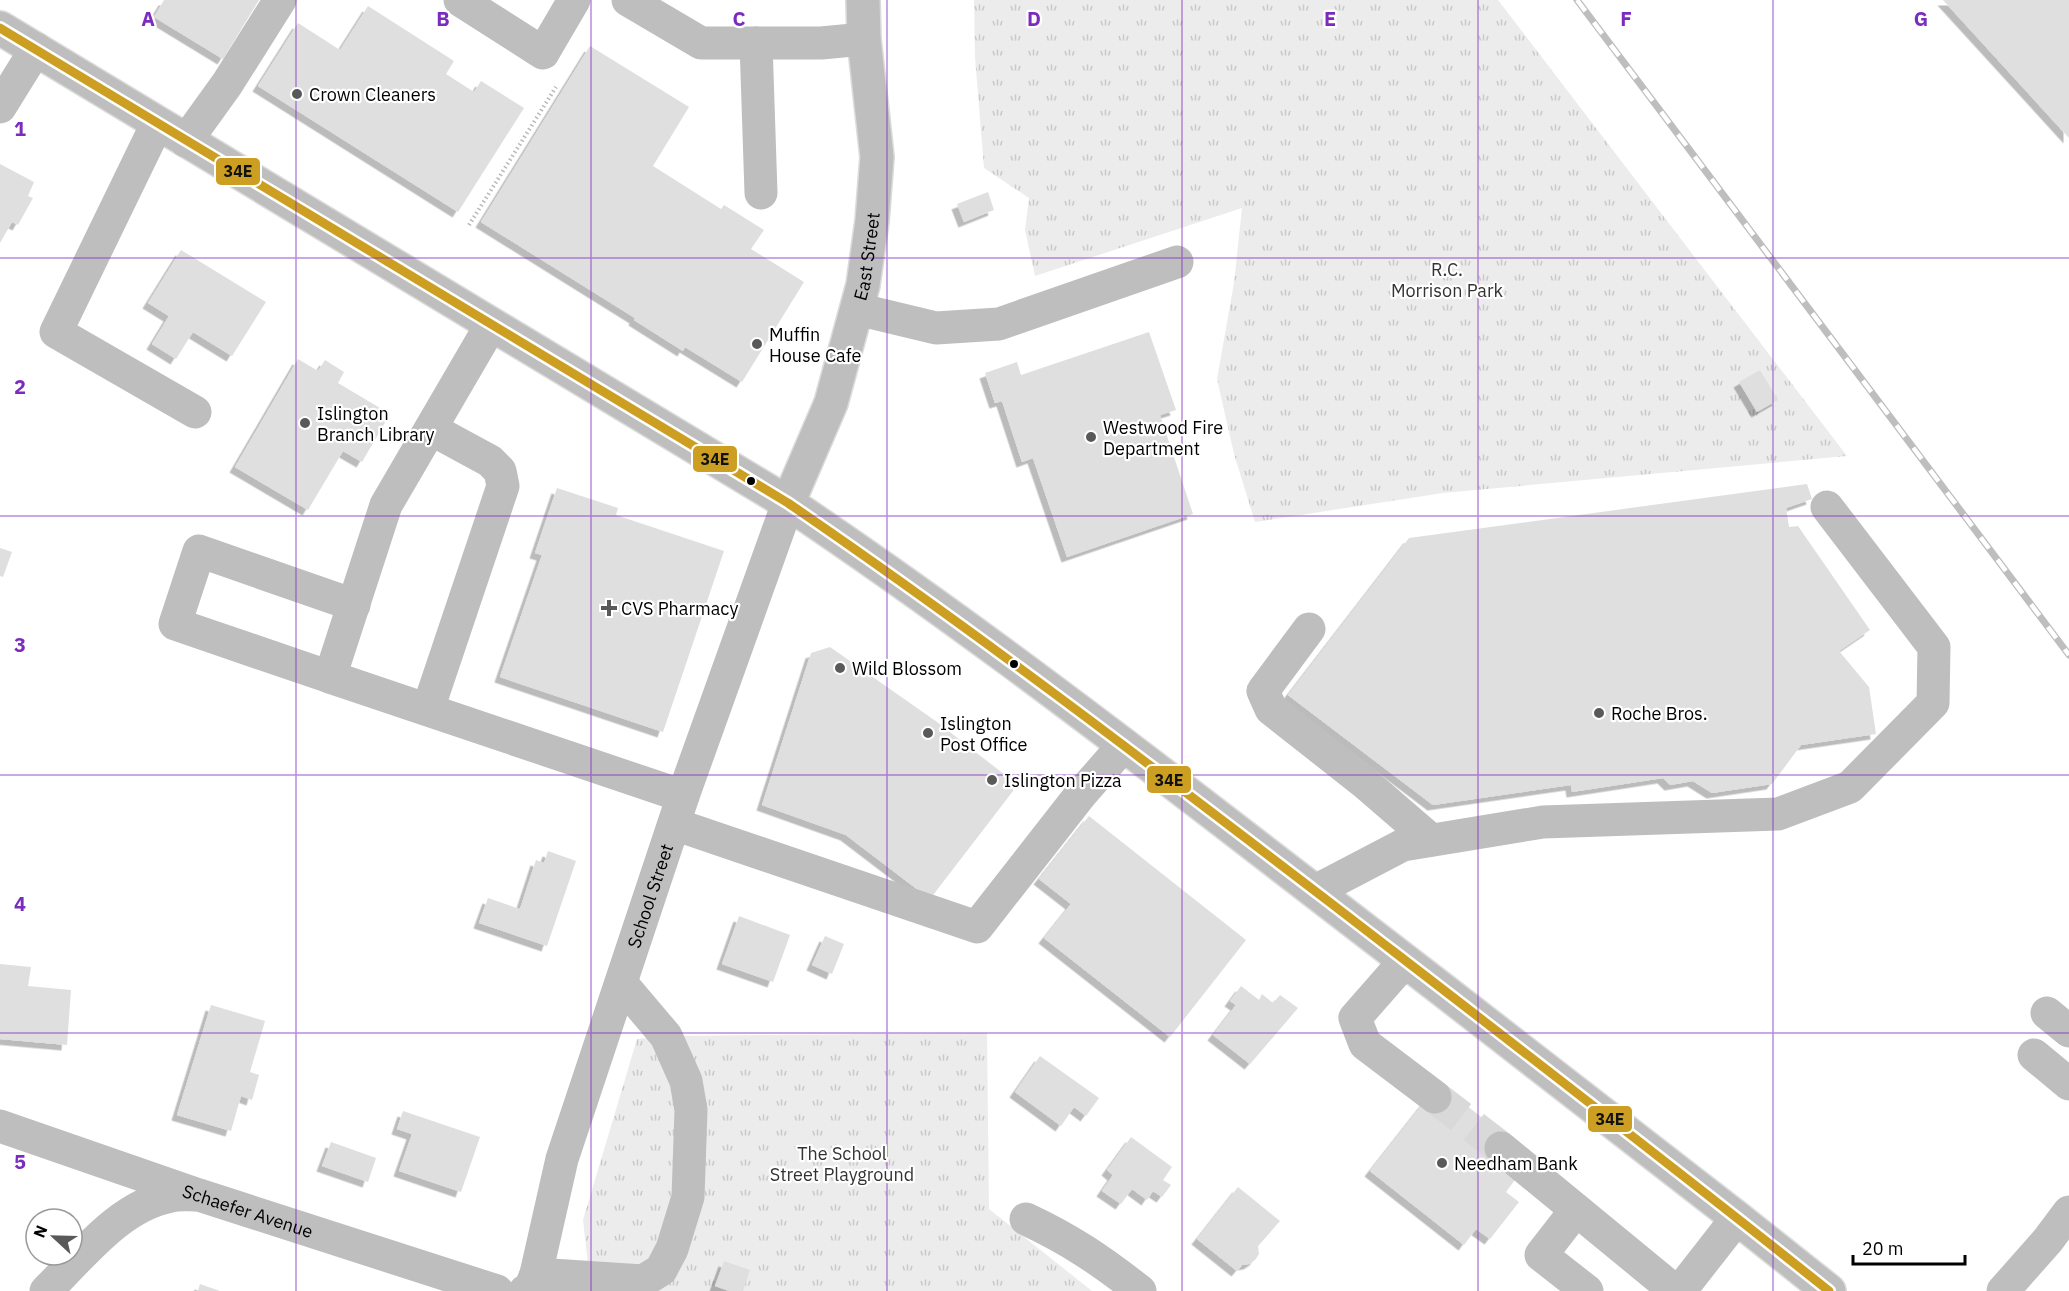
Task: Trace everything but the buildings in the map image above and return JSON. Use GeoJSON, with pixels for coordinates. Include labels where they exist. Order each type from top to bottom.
{"type":"FeatureCollection","features":[{"type":"Feature","properties":{"kind":"main road"},"geometry":{"type":"LineString","coordinates":[[186,141],[227,84],[280,0]]}},
{"type":"Feature","properties":{"kind":"main road"},"geometry":{"type":"LineString","coordinates":[[460,0],[543,53],[574,0]]}},
{"type":"Feature","properties":{"kind":"main road"},"geometry":{"type":"LineString","coordinates":[[628,0],[701,43],[821,43],[864,39]]}},
{"type":"Feature","properties":{"kind":"main road","name":"East Street"},"geometry":{"type":"LineString","coordinates":[[788,503],[831,403],[863,285],[872,221],[877,157],[864,39],[863,0]]}},
{"type":"Feature","properties":{"kind":"main road"},"geometry":{"type":"LineString","coordinates":[[0,28],[788,503],[934,603],[1315,891],[1829,1291]]}},
{"type":"Feature","properties":{"kind":"main road"},"geometry":{"type":"LineString","coordinates":[[756,43],[761,193]]}},
{"type":"Feature","properties":{"kind":"main road"},"geometry":{"type":"LineString","coordinates":[[0,107],[36,49]]}},
{"type":"Feature","properties":{"kind":"main road"},"geometry":{"type":"LineString","coordinates":[[157,124],[56,332],[195,412]]}},
{"type":"Feature","properties":{"kind":"main road"},"geometry":{"type":"LineString","coordinates":[[857,309],[936,328],[999,324],[1177,262]]}},
{"type":"Feature","properties":{"kind":"main road"},"geometry":{"type":"LineString","coordinates":[[330,677],[386,505],[491,325]]}},
{"type":"Feature","properties":{"kind":"main road"},"geometry":{"type":"LineString","coordinates":[[428,709],[502,486],[500,471],[490,461],[431,429]]}},
{"type":"Feature","properties":{"kind":"main road","name":"School Street"},"geometry":{"type":"LineString","coordinates":[[530,1283],[562,1159],[679,810],[788,503]]}},
{"type":"Feature","properties":{"kind":"main road"},"geometry":{"type":"LineString","coordinates":[[1315,891],[1403,844],[1543,822],[1778,814],[1850,787],[1933,702],[1934,647],[1827,507]]}},
{"type":"Feature","properties":{"kind":"main road"},"geometry":{"type":"LineString","coordinates":[[354,605],[200,551],[175,624],[428,709],[978,927],[1081,794],[1124,746]]}},
{"type":"Feature","properties":{"kind":"main road"},"geometry":{"type":"LineString","coordinates":[[1309,629],[1263,691],[1271,709],[1365,783],[1431,840]]}},
{"type":"Feature","properties":{"kind":"main road"},"geometry":{"type":"LineString","coordinates":[[1405,961],[1355,1018],[1365,1044],[1435,1098]]}},
{"type":"Feature","properties":{"kind":"main road"},"geometry":{"type":"LineString","coordinates":[[530,1283],[644,1286],[661,1270],[672,1249],[688,1197],[691,1110],[686,1081],[666,1036],[621,982]]}},
{"type":"Feature","properties":{"kind":"main road"},"geometry":{"type":"LineString","coordinates":[[2034,1054],[2069,1084]]}},
{"type":"Feature","properties":{"kind":"main road","name":"Schaefer Avenue"},"geometry":{"type":"LineString","coordinates":[[0,1126],[200,1195],[497,1291]]}},
{"type":"Feature","properties":{"kind":"main road"},"geometry":{"type":"LineString","coordinates":[[1501,1148],[1675,1291]]}},
{"type":"Feature","properties":{"kind":"main road"},"geometry":{"type":"LineString","coordinates":[[46,1291],[106,1232],[127,1215],[150,1202],[172,1196],[200,1195]]}},
{"type":"Feature","properties":{"kind":"main road"},"geometry":{"type":"LineString","coordinates":[[1576,1210],[1541,1255],[1587,1291]]}},
{"type":"Feature","properties":{"kind":"main road"},"geometry":{"type":"LineString","coordinates":[[2003,1291],[2048,1240],[2069,1212]]}},
{"type":"Feature","properties":{"kind":"main road"},"geometry":{"type":"LineString","coordinates":[[1680,1291],[1737,1218]]}},
{"type":"Feature","properties":{"kind":"main road"},"geometry":{"type":"LineString","coordinates":[[1026,1219],[1094,1255],[1140,1291]]}},
{"type":"Feature","properties":{"kind":"path"},"geometry":{"type":"LineString","coordinates":[[469,225],[561,78]]}},
{"type":"Feature","properties":{"kind":"green space","name":"R.C. Morrison Park"},"geometry":{"type":"Polygon","coordinates":[[[974,0],[1498,0],[1847,456],[1443,493],[1255,522],[1234,454],[1217,379],[1234,283],[1242,208],[1035,276],[1025,230],[1029,198],[984,168],[975,57],[974,0]]]}},
{"type":"Feature","properties":{"kind":"green space","name":"The School Street Playground"},"geometry":{"type":"Polygon","coordinates":[[[987,1033],[989,1209],[1092,1291],[591,1291],[583,1220],[637,1039],[666,1036],[987,1033]]]}},
{"type":"Feature","properties":{"kind":"tunnel"},"geometry":{"type":"LineString","coordinates":[[1435,1097],[1501,1148]]}},
{"type":"Feature","properties":{"kind":"railway"},"geometry":{"type":"LineString","coordinates":[[1577,0],[2069,655]]}},
{"type":"Feature","properties":{"kind":"transit line","name":"34E"},"geometry":{"type":"LineString","coordinates":[[0,28],[788,503],[995,650],[1198,801],[1706,1193],[1829,1291]]}},
{"type":"Feature","properties":{"kind":"place","name":"Crown Cleaners"},"geometry":{"type":"Point","coordinates":[297,94]}},
{"type":"Feature","properties":{"kind":"place","name":"Muffin House Cafe"},"geometry":{"type":"Point","coordinates":[757,344]}},
{"type":"Feature","properties":{"kind":"place","name":"Islington Branch Library"},"geometry":{"type":"Point","coordinates":[305,423]}},
{"type":"Feature","properties":{"kind":"place","name":"Westwood Fire Department"},"geometry":{"type":"Point","coordinates":[1091,437]}},
{"type":"Feature","properties":{"kind":"place","name":"CVS Pharmacy"},"geometry":{"type":"Point","coordinates":[609,608]}},
{"type":"Feature","properties":{"kind":"place","name":"Wild Blossom"},"geometry":{"type":"Point","coordinates":[840,668]}},
{"type":"Feature","properties":{"kind":"place","name":"Roche Bros."},"geometry":{"type":"Point","coordinates":[1599,713]}},
{"type":"Feature","properties":{"kind":"place","name":"Islington Post Office"},"geometry":{"type":"Point","coordinates":[928,733]}},
{"type":"Feature","properties":{"kind":"place","name":"Islington Pizza"},"geometry":{"type":"Point","coordinates":[992,780]}},
{"type":"Feature","properties":{"kind":"place","name":"Needham Bank"},"geometry":{"type":"Point","coordinates":[1442,1163]}}]}
